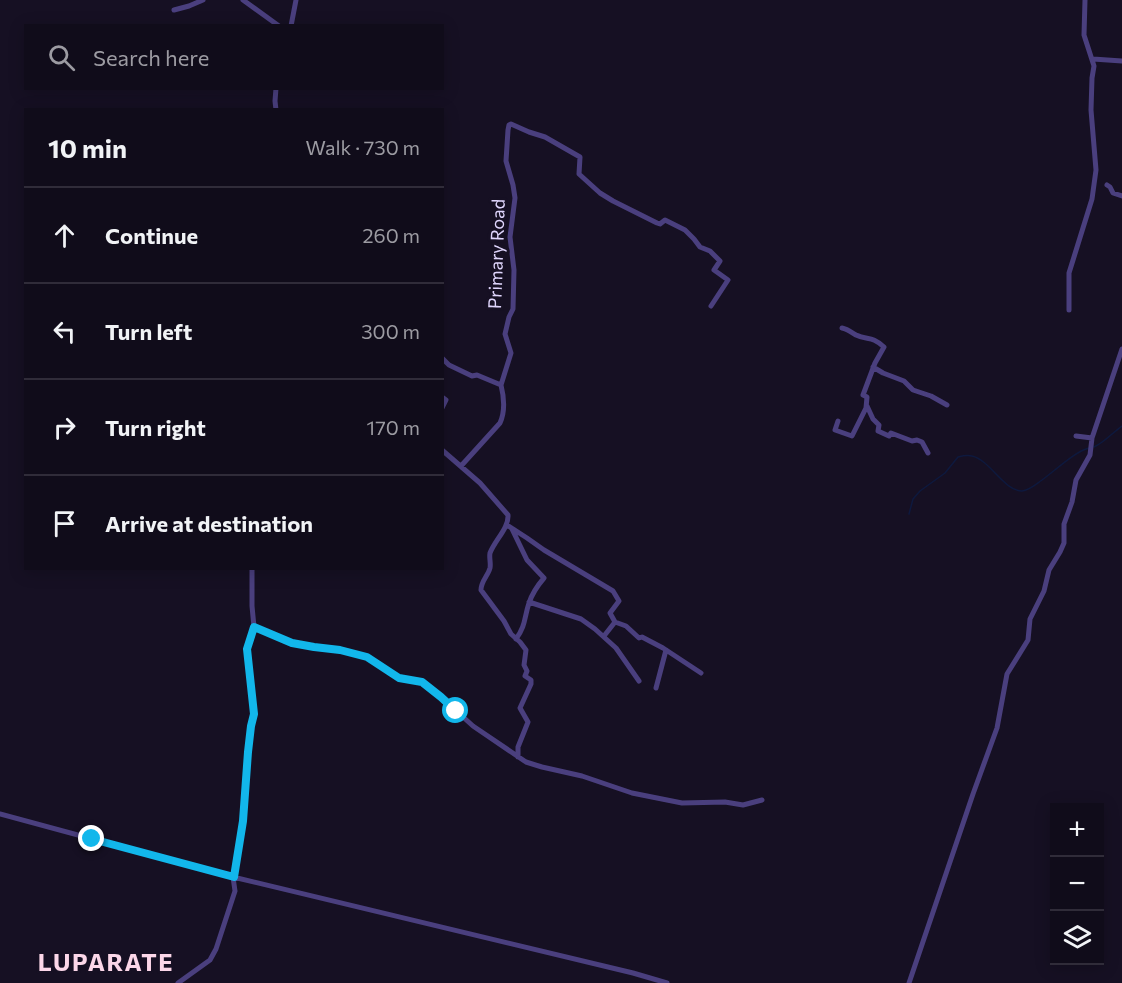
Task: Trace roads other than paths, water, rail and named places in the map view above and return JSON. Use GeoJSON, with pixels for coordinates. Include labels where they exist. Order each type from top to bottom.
{"type":"FeatureCollection","features":[{"type":"Feature","properties":{"kind":"street"},"geometry":{"type":"LineString","coordinates":[[174,10],[202,0]]}},
{"type":"Feature","properties":{"kind":"street"},"geometry":{"type":"LineString","coordinates":[[243,0],[276,24]]}},
{"type":"Feature","properties":{"kind":"street"},"geometry":{"type":"LineString","coordinates":[[291,24],[296,0]]}},
{"type":"Feature","properties":{"kind":"street"},"geometry":{"type":"LineString","coordinates":[[1069,310],[1069,273],[1092,199],[1096,170],[1091,110],[1092,78],[1095,66],[1084,35],[1085,0]]}},
{"type":"Feature","properties":{"kind":"street"},"geometry":{"type":"LineString","coordinates":[[1093,59],[1122,61]]}},
{"type":"Feature","properties":{"kind":"street"},"geometry":{"type":"LineString","coordinates":[[276,90],[276,108]]}},
{"type":"Feature","properties":{"kind":"street","name":"Primary Road"},"geometry":{"type":"LineString","coordinates":[[501,385],[511,353],[505,334],[513,309],[514,270],[510,237],[515,198],[506,161],[506,141],[510,124],[545,137],[580,157],[579,174],[600,193],[657,223],[660,224],[664,220],[672,223],[684,230],[700,247],[710,251],[718,258],[720,261],[714,270],[728,280],[711,306]]}},
{"type":"Feature","properties":{"kind":"street"},"geometry":{"type":"LineString","coordinates":[[1107,185],[1113,193],[1122,196]]}},
{"type":"Feature","properties":{"kind":"street"},"geometry":{"type":"LineString","coordinates":[[838,421],[836,430],[852,436],[866,405],[867,397],[863,395],[884,347],[877,340],[859,336],[842,328]]}},
{"type":"Feature","properties":{"kind":"street"},"geometry":{"type":"LineString","coordinates":[[909,983],[973,794],[998,728],[1007,674],[1028,640],[1030,619],[1044,591],[1049,570],[1055,563],[1064,543],[1064,524],[1072,502],[1076,480],[1090,455],[1092,438],[1122,350]]}},
{"type":"Feature","properties":{"kind":"street"},"geometry":{"type":"LineString","coordinates":[[444,360],[448,365],[472,376],[477,375],[501,385],[503,416],[500,423],[461,465]]}},
{"type":"Feature","properties":{"kind":"street"},"geometry":{"type":"LineString","coordinates":[[873,368],[904,381],[913,390],[947,405]]}},
{"type":"Feature","properties":{"kind":"street"},"geometry":{"type":"LineString","coordinates":[[866,405],[879,425],[878,431],[889,436],[891,433],[912,441],[922,442],[928,453]]}},
{"type":"Feature","properties":{"kind":"street"},"geometry":{"type":"LineString","coordinates":[[1076,436],[1092,438]]}},
{"type":"Feature","properties":{"kind":"street"},"geometry":{"type":"LineString","coordinates":[[444,453],[480,483],[508,515],[509,526],[526,560],[544,578],[529,602],[523,628],[516,639]]}},
{"type":"Feature","properties":{"kind":"street"},"geometry":{"type":"LineString","coordinates":[[509,526],[544,550],[613,591],[619,602],[610,613],[615,622],[626,627],[639,638],[642,637],[666,650],[701,673]]}},
{"type":"Feature","properties":{"kind":"street"},"geometry":{"type":"LineString","coordinates":[[509,526],[490,555],[490,568],[481,584],[481,590],[511,634],[525,650],[524,665],[527,671],[525,676],[531,680],[520,708],[528,722],[518,747],[518,757]]}},
{"type":"Feature","properties":{"kind":"street"},"geometry":{"type":"LineString","coordinates":[[178,983],[210,960],[216,949],[235,891],[234,877],[243,821],[248,752],[254,714],[247,649],[254,627],[252,570]]}},
{"type":"Feature","properties":{"kind":"street"},"geometry":{"type":"LineString","coordinates":[[529,602],[581,619],[616,648],[639,681]]}},
{"type":"Feature","properties":{"kind":"street"},"geometry":{"type":"LineString","coordinates":[[604,636],[615,622]]}},
{"type":"Feature","properties":{"kind":"street"},"geometry":{"type":"LineString","coordinates":[[254,627],[292,643],[340,650],[367,657],[399,678],[422,682],[473,726],[526,762],[582,776],[632,793],[682,802],[725,802],[743,805],[762,800]]}},
{"type":"Feature","properties":{"kind":"street"},"geometry":{"type":"LineString","coordinates":[[656,688],[666,650]]}},
{"type":"Feature","properties":{"kind":"street"},"geometry":{"type":"LineString","coordinates":[[0,814],[234,877],[667,983]]}},
{"type":"Feature","properties":{"kind":"waterway"},"geometry":{"type":"LineString","coordinates":[[1094,447],[1122,426]]}},
{"type":"Feature","properties":{"kind":"waterway"},"geometry":{"type":"LineString","coordinates":[[909,514],[913,499],[945,473],[958,457],[970,456],[979,459],[1009,486],[1022,491],[1033,487],[1071,457],[1089,448]]}},
{"type":"Feature","properties":{"kind":"district","name":"LUPARATE"},"geometry":{"type":"Point","coordinates":[106,961]}}]}
